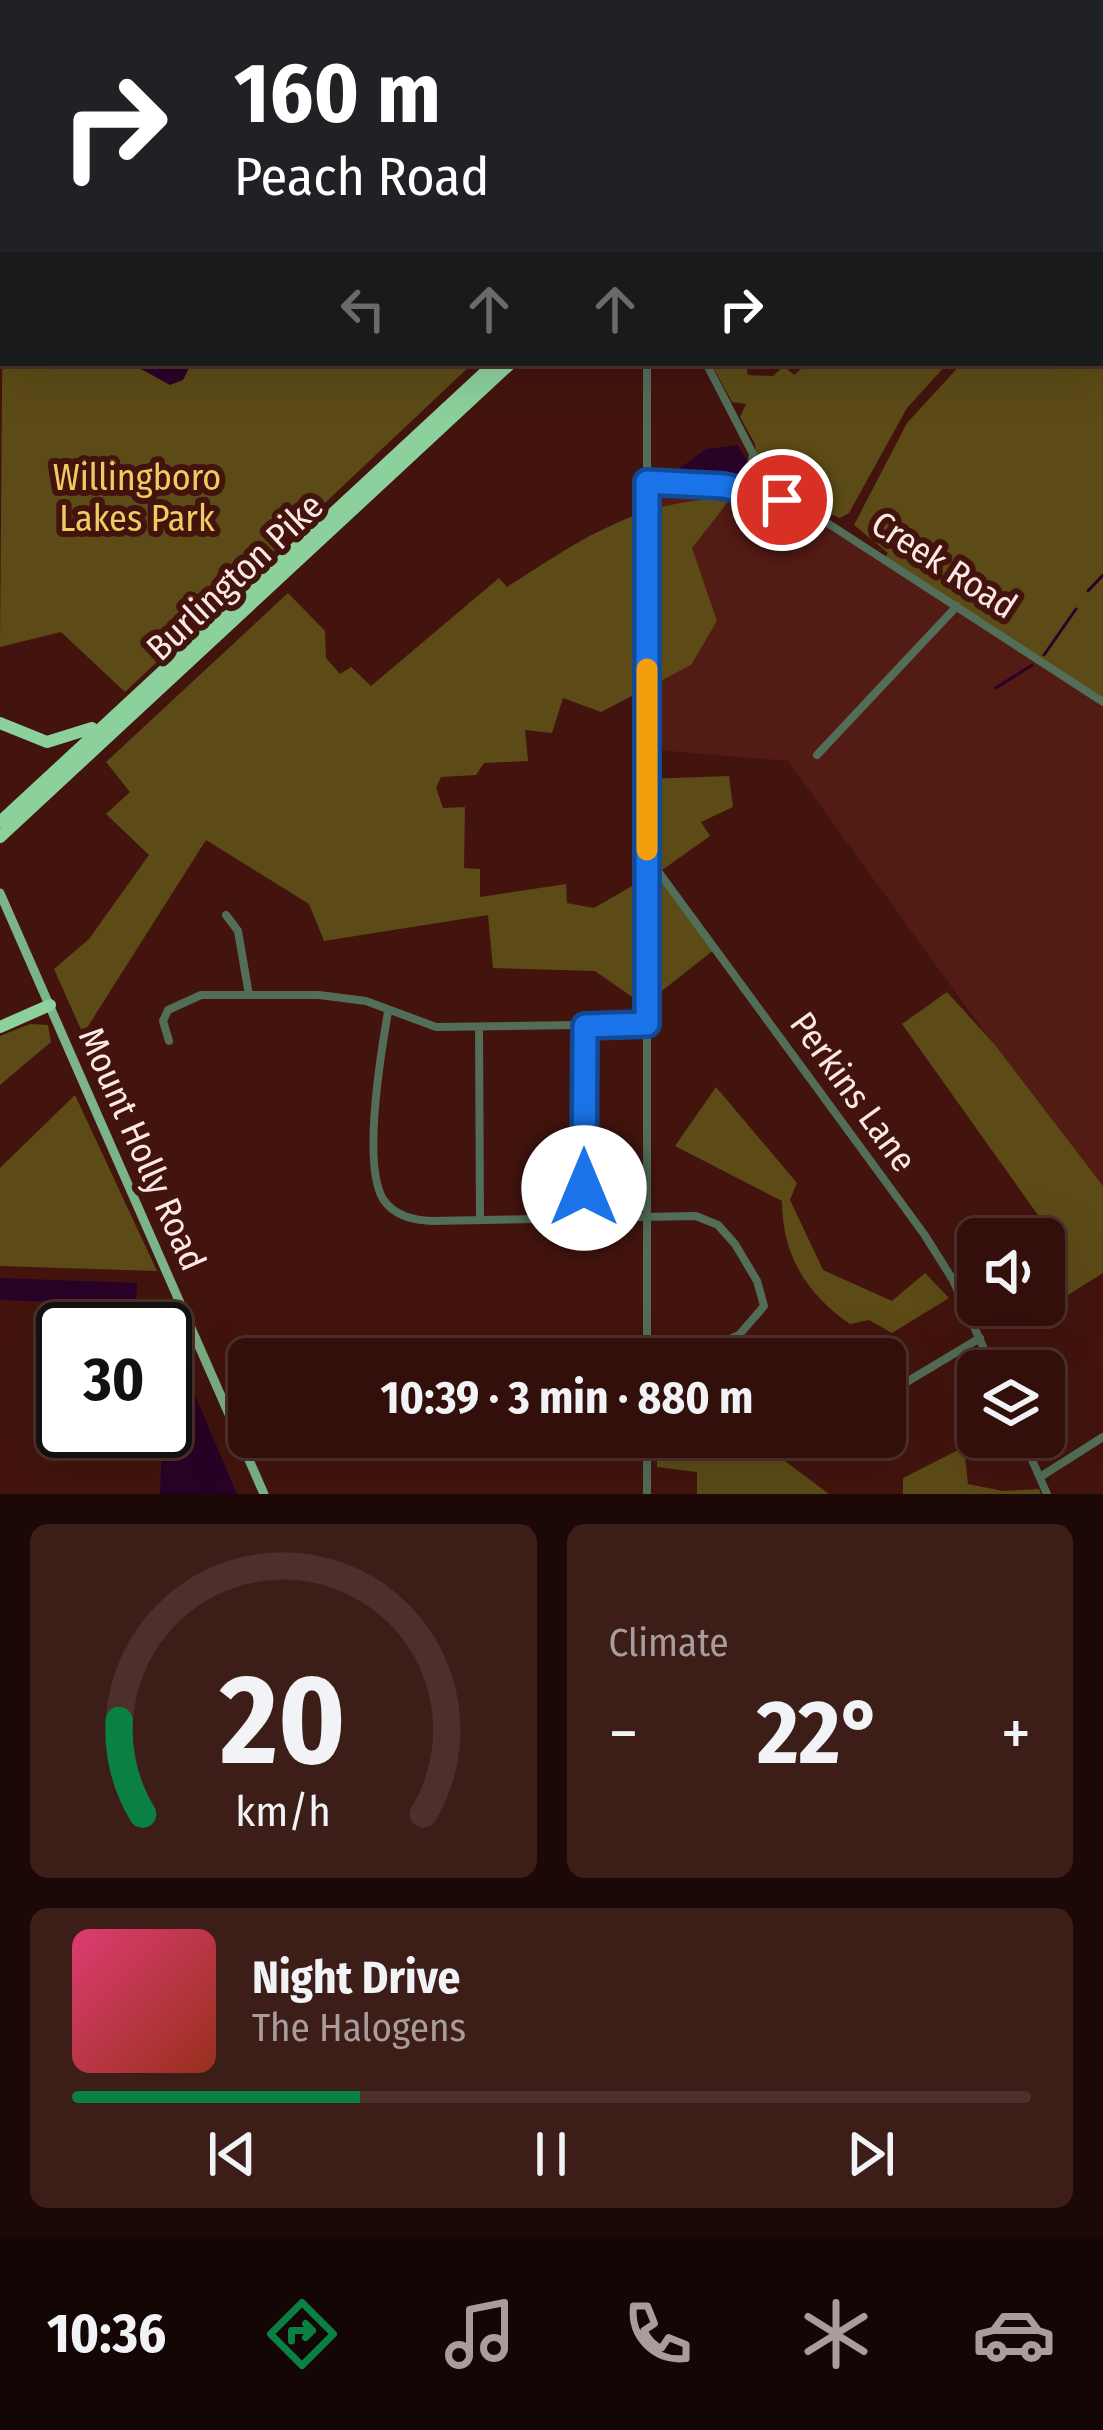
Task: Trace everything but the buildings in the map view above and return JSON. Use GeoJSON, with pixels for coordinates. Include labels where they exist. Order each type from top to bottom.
{"type":"FeatureCollection","features":[{"type":"Feature","properties":{"kind":"highway","name":"Burlington Pike"},"geometry":{"type":"LineString","coordinates":[[0,822],[492,366]]}},
{"type":"Feature","properties":{"kind":"highway","name":"Burlington Pike"},"geometry":{"type":"LineString","coordinates":[[0,837],[508,366]]}},
{"type":"Feature","properties":{"kind":"highway"},"geometry":{"type":"LineString","coordinates":[[0,723],[47,742],[71,739],[109,720]]}},
{"type":"Feature","properties":{"kind":"highway"},"geometry":{"type":"LineString","coordinates":[[0,1027],[50,1005]]}},
{"type":"Feature","properties":{"kind":"main road","name":"Mount Holly Road"},"geometry":{"type":"LineString","coordinates":[[0,892],[264,1494]]}},
{"type":"Feature","properties":{"kind":"street"},"geometry":{"type":"LineString","coordinates":[[647,366],[647,1338]]}},
{"type":"Feature","properties":{"kind":"street"},"geometry":{"type":"LineString","coordinates":[[708,366],[753,454],[748,490]]}},
{"type":"Feature","properties":{"kind":"street","name":"Creek Road"},"geometry":{"type":"LineString","coordinates":[[647,482],[748,490],[821,517],[1103,702]]}},
{"type":"Feature","properties":{"kind":"street"},"geometry":{"type":"LineString","coordinates":[[817,755],[957,606]]}},
{"type":"Feature","properties":{"kind":"street","name":"Perkins Lane"},"geometry":{"type":"LineString","coordinates":[[647,856],[924,1234],[985,1350]]}},
{"type":"Feature","properties":{"kind":"street"},"geometry":{"type":"LineString","coordinates":[[226,915],[238,931],[249,995]]}},
{"type":"Feature","properties":{"kind":"street"},"geometry":{"type":"LineString","coordinates":[[169,1041],[164,1015],[178,1001],[249,995],[347,997],[436,1027],[647,1024]]}},
{"type":"Feature","properties":{"kind":"street"},"geometry":{"type":"LineString","coordinates":[[388,1012],[377,1112],[379,1191],[393,1210],[415,1220],[647,1221],[696,1216],[718,1225],[749,1266],[765,1299],[762,1313],[734,1338]]}},
{"type":"Feature","properties":{"kind":"street"},"geometry":{"type":"LineString","coordinates":[[583,1221],[585,1026]]}},
{"type":"Feature","properties":{"kind":"street"},"geometry":{"type":"LineString","coordinates":[[479,1027],[480,1220]]}},
{"type":"Feature","properties":{"kind":"street"},"geometry":{"type":"LineString","coordinates":[[906,1382],[980,1338]]}},
{"type":"Feature","properties":{"kind":"street"},"geometry":{"type":"LineString","coordinates":[[1040,1478],[1103,1437]]}},
{"type":"Feature","properties":{"kind":"street"},"geometry":{"type":"LineString","coordinates":[[647,1458],[647,1494]]}},
{"type":"Feature","properties":{"kind":"street"},"geometry":{"type":"LineString","coordinates":[[1031,1458],[1047,1494]]}},
{"type":"Feature","properties":{"kind":"shaded area"},"geometry":{"type":"Polygon","coordinates":[[[135,366],[187,366],[183,380],[170,385],[135,366]]]}},
{"type":"Feature","properties":{"kind":"shaded area"},"geometry":{"type":"Polygon","coordinates":[[[738,445],[748,463],[743,476],[675,472],[706,449],[738,445]]]}},
{"type":"Feature","properties":{"kind":"shaded area"},"geometry":{"type":"Polygon","coordinates":[[[647,482],[711,484],[767,495],[821,517],[1103,702],[1103,1196],[788,761],[645,749],[647,482]]]}},
{"type":"Feature","properties":{"kind":"shaded area"},"geometry":{"type":"Polygon","coordinates":[[[0,1278],[137,1283],[136,1302],[0,1300],[0,1278]]]}},
{"type":"Feature","properties":{"kind":"shaded area"},"geometry":{"type":"Polygon","coordinates":[[[192,1388],[237,1494],[160,1494],[161,1458],[192,1458],[192,1388]]]}},
{"type":"Feature","properties":{"kind":"green space","name":"Willingboro Lakes Park"},"geometry":{"type":"Polygon","coordinates":[[[2,366],[470,366],[125,692],[61,632],[0,647],[2,366]]]}},
{"type":"Feature","properties":{"kind":"green space"},"geometry":{"type":"Polygon","coordinates":[[[713,366],[746,366],[748,375],[773,376],[784,366],[794,375],[804,366],[945,366],[907,408],[849,513],[840,518],[758,483],[755,444],[740,417],[746,404],[732,402],[713,366]]]}},
{"type":"Feature","properties":{"kind":"green space"},"geometry":{"type":"Polygon","coordinates":[[[959,366],[1103,366],[1103,702],[885,558],[888,553],[854,525],[907,423],[959,366]]]}},
{"type":"Feature","properties":{"kind":"green space"},"geometry":{"type":"Polygon","coordinates":[[[711,499],[728,502],[692,548],[717,621],[691,665],[601,712],[563,698],[552,733],[525,730],[528,761],[484,763],[476,775],[441,777],[436,788],[443,808],[465,807],[464,868],[480,869],[480,897],[566,884],[567,903],[594,908],[646,878],[645,779],[729,776],[733,807],[701,822],[710,836],[658,873],[715,949],[644,1005],[595,971],[493,968],[488,915],[324,941],[309,904],[206,840],[83,1034],[54,969],[89,939],[149,855],[106,814],[130,792],[106,762],[288,593],[325,631],[326,658],[340,674],[351,667],[371,686],[499,578],[507,587],[628,518],[711,499]]]}},
{"type":"Feature","properties":{"kind":"green space"},"geometry":{"type":"Polygon","coordinates":[[[947,992],[995,1045],[1103,1186],[1103,1273],[1065,1297],[1065,1218],[1040,1218],[902,1024],[947,992]]]}},
{"type":"Feature","properties":{"kind":"green space"},"geometry":{"type":"Polygon","coordinates":[[[30,1024],[48,1025],[51,1042],[0,1085],[0,1036],[30,1024]]]}},
{"type":"Feature","properties":{"kind":"green space"},"geometry":{"type":"Polygon","coordinates":[[[716,1087],[797,1183],[790,1200],[823,1270],[892,1301],[925,1273],[949,1298],[892,1333],[869,1320],[850,1324],[834,1312],[809,1286],[792,1255],[782,1201],[675,1146],[716,1087]]]}},
{"type":"Feature","properties":{"kind":"green space"},"geometry":{"type":"Polygon","coordinates":[[[75,1095],[157,1271],[0,1266],[0,1168],[75,1095]]]}},
{"type":"Feature","properties":{"kind":"green space"},"geometry":{"type":"Polygon","coordinates":[[[957,1451],[957,1458],[965,1458],[968,1484],[1003,1491],[1039,1489],[1041,1494],[903,1494],[903,1478],[957,1451]]]}},
{"type":"Feature","properties":{"kind":"green space"},"geometry":{"type":"Polygon","coordinates":[[[657,1458],[781,1458],[829,1494],[697,1494],[697,1472],[657,1467],[657,1458]]]}},
{"type":"Feature","properties":{"kind":"waterway"},"geometry":{"type":"LineString","coordinates":[[1088,591],[1103,575]]}},
{"type":"Feature","properties":{"kind":"waterway"},"geometry":{"type":"LineString","coordinates":[[1044,655],[1076,609]]}},
{"type":"Feature","properties":{"kind":"waterway"},"geometry":{"type":"LineString","coordinates":[[996,688],[1032,665]]}},
{"type":"Feature","properties":{"kind":"slow traffic"},"geometry":{"type":"LineString","coordinates":[[647,669],[647,850]]}},
{"type":"Feature","properties":{"kind":"route"},"geometry":{"type":"LineString","coordinates":[[584,1188],[585,1026],[647,1024],[647,482],[724,486],[782,500]]}}]}
